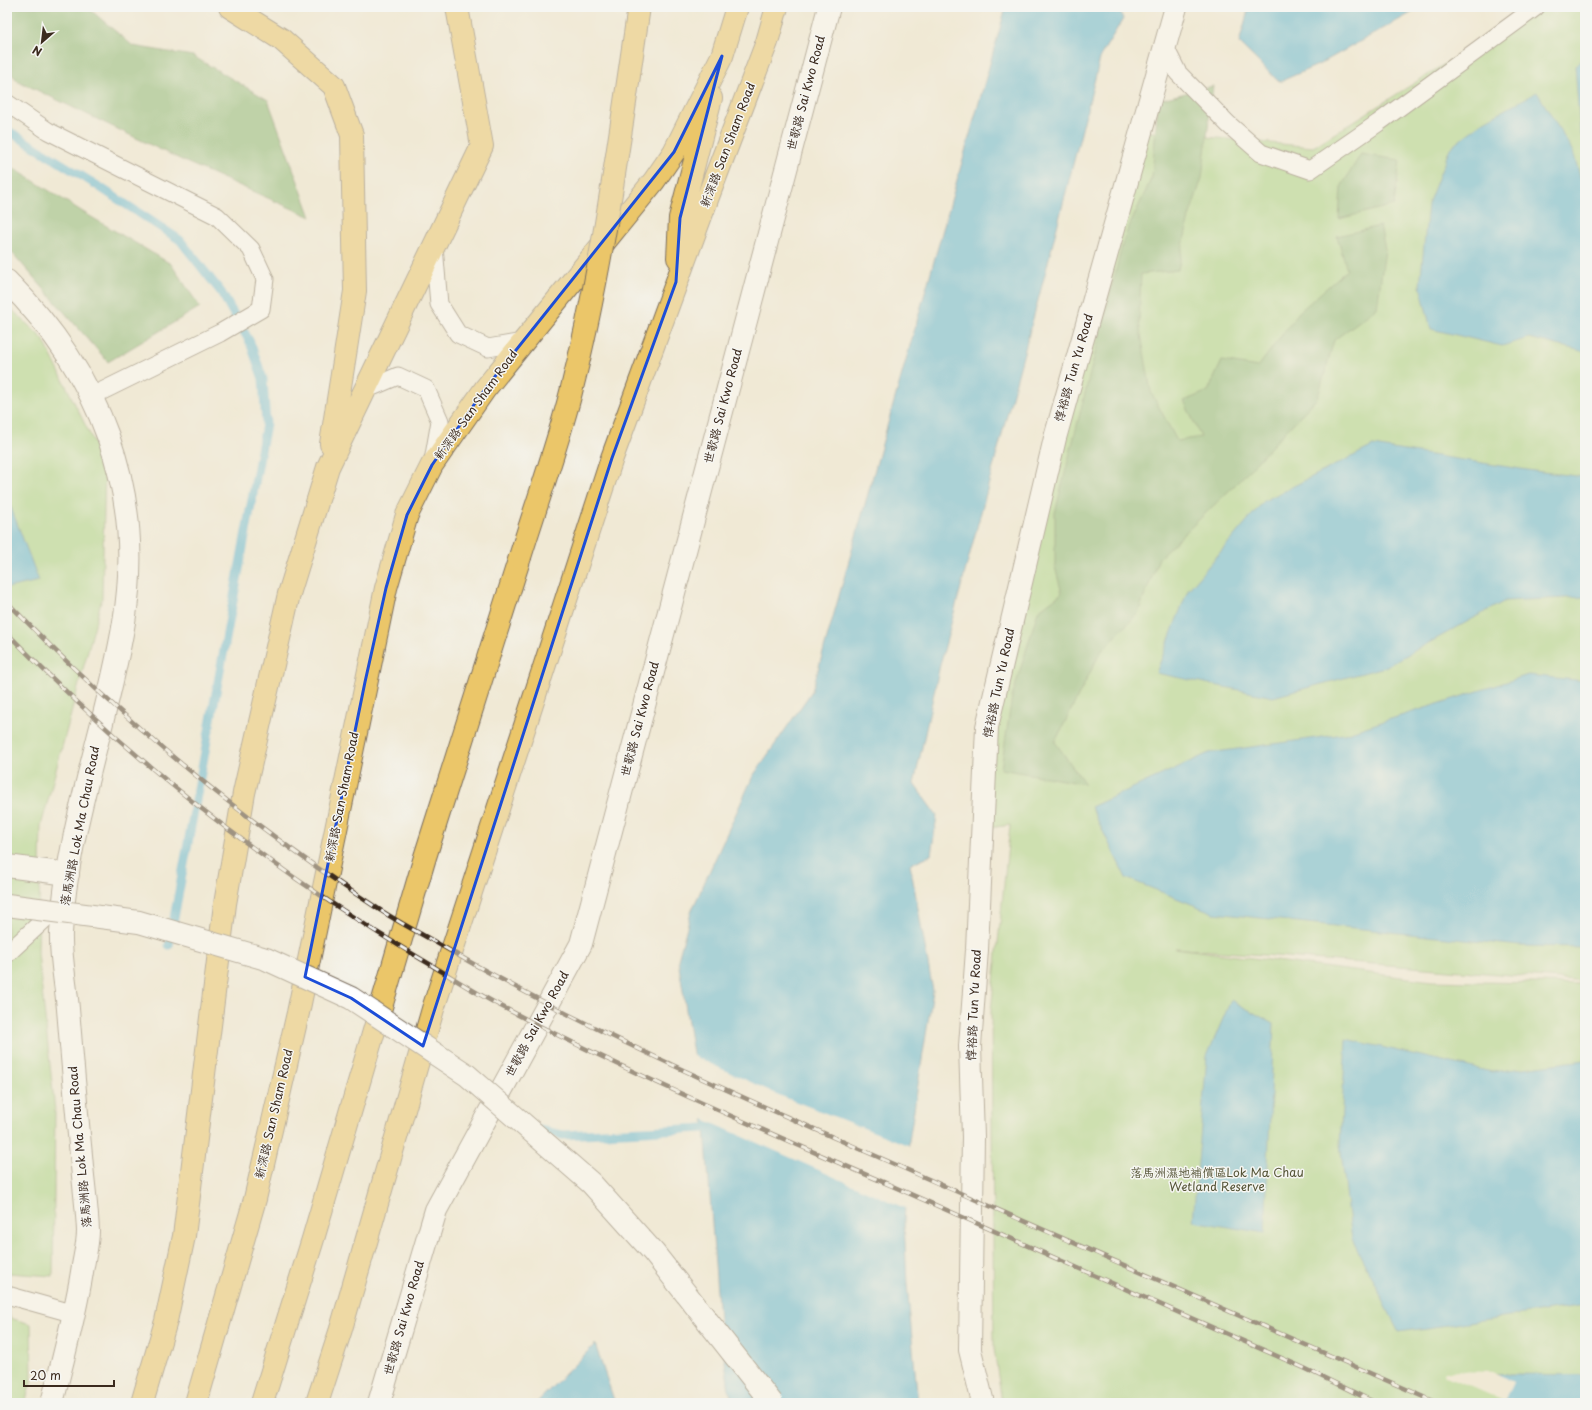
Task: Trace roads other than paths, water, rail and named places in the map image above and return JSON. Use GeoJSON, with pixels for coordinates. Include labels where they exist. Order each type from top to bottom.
{"type":"FeatureCollection","features":[{"type":"Feature","properties":{"kind":"main road"},"geometry":{"type":"LineString","coordinates":[[142,1403],[166,1321],[184,1236],[225,904],[244,793],[289,594],[328,467],[355,291],[352,135],[334,86],[281,39],[230,7]]}},
{"type":"Feature","properties":{"kind":"main road"},"geometry":{"type":"LineString","coordinates":[[328,467],[482,146],[457,7]]}},
{"type":"Feature","properties":{"kind":"main road"},"geometry":{"type":"LineString","coordinates":[[262,1403],[313,1239],[425,857],[520,557],[570,392],[612,195],[639,7]]}},
{"type":"Feature","properties":{"kind":"main road","name":"新深路 San Sham Road"},"geometry":{"type":"LineString","coordinates":[[676,282],[680,218],[722,56],[737,7]]}},
{"type":"Feature","properties":{"kind":"main road","name":"新深路 San Sham Road"},"geometry":{"type":"LineString","coordinates":[[317,1403],[341,1329],[433,1008],[612,458],[676,282],[767,42],[776,7]]}},
{"type":"Feature","properties":{"kind":"main road","name":"新深路 San Sham Road"},"geometry":{"type":"LineString","coordinates":[[196,1403],[255,1200],[298,1013],[386,588],[407,515],[432,465],[485,389],[658,175],[674,152],[722,56]]}},
{"type":"Feature","properties":{"kind":"street","name":"世歌路 Sai Kwo Road"},"geometry":{"type":"LineString","coordinates":[[379,1403],[436,1210],[581,944],[829,7]]}},
{"type":"Feature","properties":{"kind":"street","name":"惇裕路 Tun Yu Road"},"geometry":{"type":"LineString","coordinates":[[983,1403],[970,1350],[973,1138],[970,1046],[977,950],[987,727],[1054,438],[1176,7]]}},
{"type":"Feature","properties":{"kind":"street","name":"落馬洲路 Lok Ma Chau Road"},"geometry":{"type":"LineString","coordinates":[[7,281],[47,324],[73,361],[92,396],[109,439],[121,481],[127,518],[129,556],[128,590],[118,650],[80,810],[68,874],[61,935],[88,1234],[76,1314],[52,1403]]}},
{"type":"Feature","properties":{"kind":"street"},"geometry":{"type":"LineString","coordinates":[[7,866],[68,874]]}},
{"type":"Feature","properties":{"kind":"street"},"geometry":{"type":"LineString","coordinates":[[7,905],[139,922],[266,959],[351,998],[467,1075],[591,1183],[654,1253],[772,1403]]}},
{"type":"Feature","properties":{"kind":"lane"},"geometry":{"type":"LineString","coordinates":[[1165,47],[1178,73],[1228,124],[1261,152],[1310,170],[1378,123],[1536,7]]}},
{"type":"Feature","properties":{"kind":"lane"},"geometry":{"type":"LineString","coordinates":[[7,103],[48,131],[217,216],[251,249],[265,279],[261,310],[220,334],[92,396]]}},
{"type":"Feature","properties":{"kind":"lane"},"geometry":{"type":"LineString","coordinates":[[434,247],[439,304],[458,334],[488,348],[523,342]]}},
{"type":"Feature","properties":{"kind":"lane"},"geometry":{"type":"LineString","coordinates":[[365,390],[398,376],[426,389],[440,421],[432,465]]}},
{"type":"Feature","properties":{"kind":"lane"},"geometry":{"type":"LineString","coordinates":[[7,954],[65,901]]}},
{"type":"Feature","properties":{"kind":"lane"},"geometry":{"type":"LineString","coordinates":[[7,1295],[76,1314]]}},
{"type":"Feature","properties":{"kind":"water"},"geometry":{"type":"Polygon","coordinates":[[[1006,7],[1119,7],[1123,19],[1101,55],[1044,278],[940,665],[914,784],[937,816],[931,855],[910,864],[933,991],[909,1141],[904,1222],[907,1284],[918,1403],[733,1403],[729,1390],[719,1319],[705,1128],[678,960],[691,912],[753,776],[812,691],[1006,7]]]}},
{"type":"Feature","properties":{"kind":"water"},"geometry":{"type":"Polygon","coordinates":[[[1249,7],[1422,7],[1318,65],[1279,82],[1239,43],[1249,7]]]}},
{"type":"Feature","properties":{"kind":"water"},"geometry":{"type":"Polygon","coordinates":[[[1585,58],[1585,147],[1580,131],[1575,66],[1585,58]]]}},
{"type":"Feature","properties":{"kind":"water"},"geometry":{"type":"Polygon","coordinates":[[[1537,92],[1573,152],[1585,193],[1585,352],[1529,338],[1502,346],[1431,329],[1420,286],[1428,204],[1450,148],[1484,121],[1537,92]]]}},
{"type":"Feature","properties":{"kind":"water"},"geometry":{"type":"Polygon","coordinates":[[[1373,446],[1534,471],[1585,477],[1585,597],[1505,601],[1385,667],[1273,697],[1156,673],[1188,590],[1264,501],[1373,446]]]}},
{"type":"Feature","properties":{"kind":"water"},"geometry":{"type":"Polygon","coordinates":[[[7,497],[39,581],[7,588],[7,497]]]}},
{"type":"Feature","properties":{"kind":"water"},"geometry":{"type":"Polygon","coordinates":[[[1528,675],[1585,681],[1585,947],[1520,946],[1214,913],[1126,878],[1091,807],[1209,753],[1344,734],[1528,675]]]}},
{"type":"Feature","properties":{"kind":"water"},"geometry":{"type":"Polygon","coordinates":[[[1231,1000],[1274,1024],[1265,1233],[1193,1221],[1207,1056],[1231,1000]]]}},
{"type":"Feature","properties":{"kind":"water"},"geometry":{"type":"Polygon","coordinates":[[[1346,1039],[1492,1072],[1585,1060],[1585,1305],[1399,1332],[1352,1239],[1340,1144],[1346,1039]]]}},
{"type":"Feature","properties":{"kind":"water"},"geometry":{"type":"Polygon","coordinates":[[[595,1344],[615,1403],[536,1403],[595,1344]]]}},
{"type":"Feature","properties":{"kind":"water"},"geometry":{"type":"Polygon","coordinates":[[[1446,1373],[1585,1375],[1585,1403],[1514,1403],[1446,1373]]]}},
{"type":"Feature","properties":{"kind":"waterway"},"geometry":{"type":"LineString","coordinates":[[7,130],[98,186],[180,240],[221,292],[250,342],[263,379],[266,424],[169,945]]}},
{"type":"Feature","properties":{"kind":"waterway"},"geometry":{"type":"LineString","coordinates":[[539,1130],[563,1135],[705,1128]]}},
{"type":"Feature","properties":{"kind":"railway"},"geometry":{"type":"LineString","coordinates":[[7,602],[50,645],[138,727],[183,766],[230,803],[278,839],[377,908],[493,975],[648,1054],[1004,1213],[1438,1403]]}},
{"type":"Feature","properties":{"kind":"railway"},"geometry":{"type":"LineString","coordinates":[[7,633],[102,725],[203,810],[309,888],[489,1000],[547,1030],[693,1099],[1304,1368],[1376,1403]]}},
{"type":"Feature","properties":{"kind":"park label","name":"落馬洲濕地補償區Lok Ma Chau Wetland Reserve"},"geometry":{"type":"Point","coordinates":[1217,1180]}}]}
